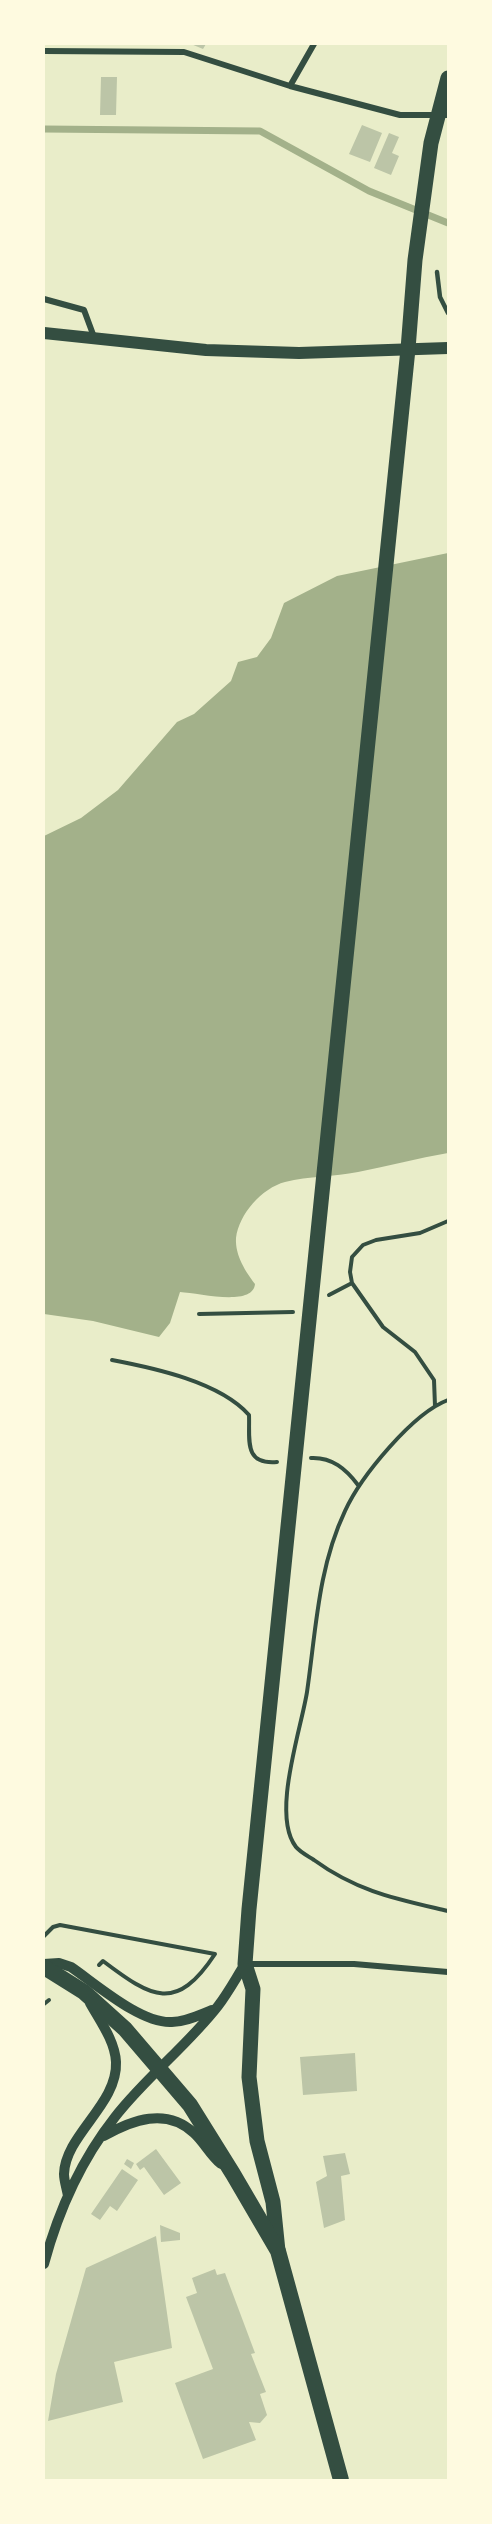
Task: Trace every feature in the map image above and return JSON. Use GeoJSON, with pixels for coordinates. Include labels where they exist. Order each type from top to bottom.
{"type":"FeatureCollection","features":[{"type":"Feature","properties":{"kind":"highway"},"geometry":{"type":"LineString","coordinates":[[44,1966],[84,1992],[125,2029],[160,2067],[190,2105],[278,2251],[341,2481]]}},
{"type":"Feature","properties":{"kind":"main road"},"geometry":{"type":"LineString","coordinates":[[278,2251],[273,2202],[257,2141],[252,2109],[249,2055],[253,1989],[245,1964],[249,1909],[408,349],[415,260],[430,143],[448,78]]}},
{"type":"Feature","properties":{"kind":"main road"},"geometry":{"type":"LineString","coordinates":[[44,333],[229,351],[299,353],[448,348]]}},
{"type":"Feature","properties":{"kind":"street"},"geometry":{"type":"LineString","coordinates":[[290,86],[314,44]]}},
{"type":"Feature","properties":{"kind":"street"},"geometry":{"type":"LineString","coordinates":[[44,51],[184,52],[290,86],[400,115],[448,115]]}},
{"type":"Feature","properties":{"kind":"street"},"geometry":{"type":"LineString","coordinates":[[44,299],[84,310],[94,337]]}},
{"type":"Feature","properties":{"kind":"street"},"geometry":{"type":"LineString","coordinates":[[44,1966],[59,1963],[71,1967],[153,2020],[171,2023],[190,2019],[217,2007]]}},
{"type":"Feature","properties":{"kind":"street"},"geometry":{"type":"LineString","coordinates":[[44,2264],[52,2232],[68,2196],[101,2138],[115,2118],[160,2067],[217,2007],[245,1964],[354,1964],[448,1972]]}},
{"type":"Feature","properties":{"kind":"street"},"geometry":{"type":"LineString","coordinates":[[68,2196],[64,2173],[70,2153],[106,2097],[114,2079],[116,2062],[112,2043],[84,1992]]}},
{"type":"Feature","properties":{"kind":"street"},"geometry":{"type":"LineString","coordinates":[[101,2138],[125,2124],[144,2119],[161,2117],[174,2120],[195,2133],[216,2160],[233,2174]]}},
{"type":"Feature","properties":{"kind":"lane"},"geometry":{"type":"LineString","coordinates":[[437,272],[440,297],[448,313]]}},
{"type":"Feature","properties":{"kind":"path"},"geometry":{"type":"LineString","coordinates":[[435,1407],[434,1380],[415,1352],[383,1327],[352,1282],[350,1272],[352,1257],[363,1245],[376,1240],[420,1233],[448,1221]]}},
{"type":"Feature","properties":{"kind":"path"},"geometry":{"type":"LineString","coordinates":[[324,1298],[352,1282]]}},
{"type":"Feature","properties":{"kind":"path"},"geometry":{"type":"LineString","coordinates":[[199,1314],[300,1312]]}},
{"type":"Feature","properties":{"kind":"path"},"geometry":{"type":"LineString","coordinates":[[112,1360],[149,1368],[220,1392],[238,1403],[249,1415],[249,1449],[258,1460],[266,1463],[287,1460]]}},
{"type":"Feature","properties":{"kind":"path"},"geometry":{"type":"LineString","coordinates":[[448,1400],[435,1407],[383,1455],[358,1485],[327,1557],[306,1694],[288,1785],[286,1829],[296,1848],[328,1871],[374,1894],[448,1911]]}},
{"type":"Feature","properties":{"kind":"path"},"geometry":{"type":"LineString","coordinates":[[306,1458],[332,1461],[348,1471],[358,1485]]}},
{"type":"Feature","properties":{"kind":"path"},"geometry":{"type":"LineString","coordinates":[[44,1936],[53,1927],[60,1925],[215,1954],[203,1972],[187,1988],[176,1994],[163,1995],[145,1990],[103,1961],[99,1965]]}},
{"type":"Feature","properties":{"kind":"path"},"geometry":{"type":"LineString","coordinates":[[44,2004],[49,2000]]}},
{"type":"Feature","properties":{"kind":"shaded area"},"geometry":{"type":"Polygon","coordinates":[[[448,553],[448,1153],[349,1174],[294,1180],[268,1190],[247,1211],[236,1238],[239,1257],[255,1284],[252,1291],[235,1297],[180,1292],[170,1323],[159,1337],[93,1321],[44,1314],[44,836],[81,818],[118,790],[177,722],[194,714],[231,681],[238,662],[257,657],[271,638],[284,603],[337,576],[448,553]]]}},
{"type":"Feature","properties":{"kind":"building"},"geometry":{"type":"Polygon","coordinates":[[[191,44],[206,44],[203,49],[191,44]]]}},
{"type":"Feature","properties":{"kind":"building"},"geometry":{"type":"Polygon","coordinates":[[[101,77],[117,77],[116,115],[100,115],[101,77]]]}},
{"type":"Feature","properties":{"kind":"building"},"geometry":{"type":"Polygon","coordinates":[[[362,125],[382,133],[370,162],[349,154],[362,125]]]}},
{"type":"Feature","properties":{"kind":"building"},"geometry":{"type":"Polygon","coordinates":[[[389,133],[399,137],[392,153],[399,156],[391,175],[374,168],[389,133]]]}},
{"type":"Feature","properties":{"kind":"building"},"geometry":{"type":"Polygon","coordinates":[[[355,2053],[357,2091],[303,2095],[300,2057],[355,2053]]]}},
{"type":"Feature","properties":{"kind":"building"},"geometry":{"type":"Polygon","coordinates":[[[156,2149],[181,2183],[164,2195],[144,2167],[140,2170],[136,2164],[156,2149]]]}},
{"type":"Feature","properties":{"kind":"building"},"geometry":{"type":"Polygon","coordinates":[[[345,2153],[350,2174],[341,2176],[345,2220],[324,2228],[316,2182],[327,2176],[323,2156],[345,2153]]]}},
{"type":"Feature","properties":{"kind":"building"},"geometry":{"type":"Polygon","coordinates":[[[127,2159],[134,2163],[131,2169],[124,2164],[127,2159]]]}},
{"type":"Feature","properties":{"kind":"building"},"geometry":{"type":"Polygon","coordinates":[[[122,2169],[138,2180],[117,2211],[110,2206],[100,2220],[91,2214],[122,2169]]]}},
{"type":"Feature","properties":{"kind":"building"},"geometry":{"type":"Polygon","coordinates":[[[160,2225],[180,2233],[180,2240],[161,2242],[160,2225]]]}},
{"type":"Feature","properties":{"kind":"building"},"geometry":{"type":"Polygon","coordinates":[[[156,2236],[172,2348],[114,2362],[123,2402],[48,2421],[56,2374],[86,2268],[156,2236]]]}},
{"type":"Feature","properties":{"kind":"building"},"geometry":{"type":"Polygon","coordinates":[[[215,2269],[217,2275],[225,2273],[255,2353],[251,2354],[266,2392],[260,2394],[267,2415],[260,2423],[249,2422],[256,2440],[203,2459],[175,2383],[213,2369],[186,2297],[197,2293],[192,2278],[215,2269]]]}},
{"type":"Feature","properties":{"kind":"waterway"},"geometry":{"type":"LineString","coordinates":[[44,129],[260,131],[369,191],[448,223]]}}]}
